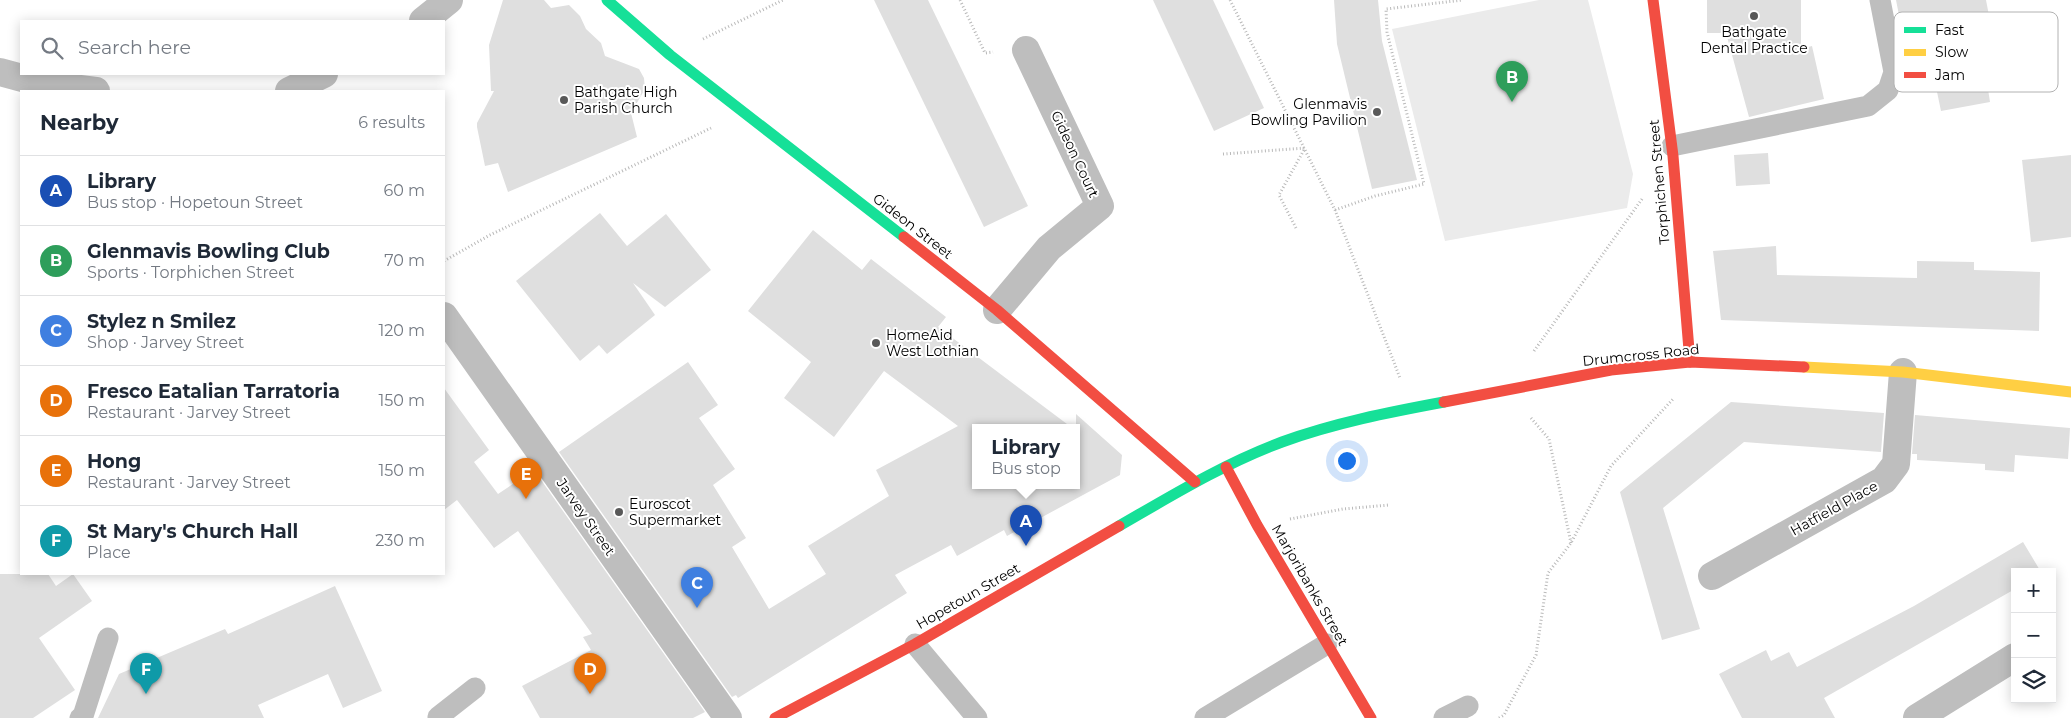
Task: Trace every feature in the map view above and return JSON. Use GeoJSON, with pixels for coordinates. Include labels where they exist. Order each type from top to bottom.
{"type":"FeatureCollection","features":[{"type":"Feature","properties":{"kind":"street"},"geometry":{"type":"LineString","coordinates":[[424,20],[449,0]]}},
{"type":"Feature","properties":{"kind":"street","name":"Gideon Street"},"geometry":{"type":"LineString","coordinates":[[606,0],[670,55],[997,310],[1195,482]]}},
{"type":"Feature","properties":{"kind":"street","name":"Torphichen Street"},"geometry":{"type":"LineString","coordinates":[[1653,0],[1672,146],[1690,362]]}},
{"type":"Feature","properties":{"kind":"street","name":"Gideon Court"},"geometry":{"type":"LineString","coordinates":[[997,310],[1049,248],[1100,206],[1026,50]]}},
{"type":"Feature","properties":{"kind":"street"},"geometry":{"type":"LineString","coordinates":[[0,72],[48,85],[88,90]]}},
{"type":"Feature","properties":{"kind":"street"},"geometry":{"type":"LineString","coordinates":[[291,90],[322,75]]}},
{"type":"Feature","properties":{"kind":"street","name":"Jarvey Street"},"geometry":{"type":"LineString","coordinates":[[445,317],[728,718]]}},
{"type":"Feature","properties":{"kind":"street","name":"Drumcross Road"},"geometry":{"type":"LineString","coordinates":[[1226,467],[1281,442],[1412,408],[1611,370],[1690,362],[1903,372],[2071,392]]}},
{"type":"Feature","properties":{"kind":"street","name":"Hatfield Place"},"geometry":{"type":"LineString","coordinates":[[1712,576],[1884,480],[1896,464],[1903,372]]}},
{"type":"Feature","properties":{"kind":"street","name":"Hopetoun Street"},"geometry":{"type":"LineString","coordinates":[[775,718],[915,644],[1195,482],[1226,467]]}},
{"type":"Feature","properties":{"kind":"street","name":"Marjoribanks Street"},"geometry":{"type":"LineString","coordinates":[[1226,467],[1257,525],[1371,718]]}},
{"type":"Feature","properties":{"kind":"street"},"geometry":{"type":"LineString","coordinates":[[1917,718],[2013,658]]}},
{"type":"Feature","properties":{"kind":"lane"},"geometry":{"type":"LineString","coordinates":[[1672,146],[1868,106],[1888,90],[1894,72],[1880,0]]}},
{"type":"Feature","properties":{"kind":"lane"},"geometry":{"type":"LineString","coordinates":[[80,718],[83,716],[108,638]]}},
{"type":"Feature","properties":{"kind":"lane"},"geometry":{"type":"LineString","coordinates":[[915,644],[977,718]]}},
{"type":"Feature","properties":{"kind":"lane"},"geometry":{"type":"LineString","coordinates":[[1205,718],[1327,644]]}},
{"type":"Feature","properties":{"kind":"lane"},"geometry":{"type":"LineString","coordinates":[[437,718],[475,688]]}},
{"type":"Feature","properties":{"kind":"lane"},"geometry":{"type":"LineString","coordinates":[[1444,718],[1468,706]]}},
{"type":"Feature","properties":{"kind":"path"},"geometry":{"type":"LineString","coordinates":[[670,55],[783,0]]}},
{"type":"Feature","properties":{"kind":"path"},"geometry":{"type":"LineString","coordinates":[[960,0],[985,53],[1026,50]]}},
{"type":"Feature","properties":{"kind":"path"},"geometry":{"type":"LineString","coordinates":[[1230,0],[1335,210],[1412,408]]}},
{"type":"Feature","properties":{"kind":"path"},"geometry":{"type":"LineString","coordinates":[[1335,210],[1375,196],[1424,184],[1387,32],[1386,9],[1463,0]]}},
{"type":"Feature","properties":{"kind":"path"},"geometry":{"type":"LineString","coordinates":[[445,260],[490,234],[743,112]]}},
{"type":"Feature","properties":{"kind":"path"},"geometry":{"type":"LineString","coordinates":[[1223,154],[1305,148]]}},
{"type":"Feature","properties":{"kind":"path"},"geometry":{"type":"LineString","coordinates":[[1296,228],[1279,195],[1305,148]]}},
{"type":"Feature","properties":{"kind":"path"},"geometry":{"type":"LineString","coordinates":[[1571,543],[1550,438],[1506,390],[1644,196]]}},
{"type":"Feature","properties":{"kind":"path"},"geometry":{"type":"LineString","coordinates":[[1499,718],[1504,715],[1536,655],[1548,572],[1571,543],[1611,466],[1706,362]]}},
{"type":"Feature","properties":{"kind":"path"},"geometry":{"type":"LineString","coordinates":[[1257,525],[1343,509],[1389,505]]}},
{"type":"Feature","properties":{"kind":"shaded area"},"geometry":{"type":"Polygon","coordinates":[[[1539,0],[1588,0],[1633,174],[1627,208],[1445,241],[1392,29],[1539,0]]]}},
{"type":"Feature","properties":{"kind":"building","name":"Bathgate High Parish Church"},"geometry":{"type":"Polygon","coordinates":[[[503,0],[544,0],[551,8],[569,5],[580,16],[586,29],[601,43],[605,56],[639,69],[644,78],[645,89],[631,113],[637,137],[508,192],[498,163],[485,166],[477,127],[477,123],[494,91],[491,91],[489,45],[503,0]]]}},
{"type":"Feature","properties":{"kind":"building"},"geometry":{"type":"Polygon","coordinates":[[[874,0],[928,0],[1028,206],[984,227],[874,0]]]}},
{"type":"Feature","properties":{"kind":"building"},"geometry":{"type":"Polygon","coordinates":[[[1153,0],[1213,0],[1264,108],[1214,131],[1153,0]]]}},
{"type":"Feature","properties":{"kind":"building","name":"Glenmavis Bowling Pavilion"},"geometry":{"type":"Polygon","coordinates":[[[1334,0],[1378,0],[1382,41],[1417,180],[1372,189],[1337,44],[1334,0]]]}},
{"type":"Feature","properties":{"kind":"building"},"geometry":{"type":"Polygon","coordinates":[[[1707,0],[1801,0],[1801,49],[1812,46],[1824,99],[1749,117],[1726,33],[1707,33],[1707,0]]]}},
{"type":"Feature","properties":{"kind":"building"},"geometry":{"type":"Polygon","coordinates":[[[1896,0],[1986,0],[1988,12],[1898,12],[1896,0]]]}},
{"type":"Feature","properties":{"kind":"building"},"geometry":{"type":"Polygon","coordinates":[[[1937,92],[1988,92],[1990,102],[1941,111],[1937,92]]]}},
{"type":"Feature","properties":{"kind":"building"},"geometry":{"type":"Polygon","coordinates":[[[1768,153],[1770,184],[1736,186],[1734,155],[1768,153]]]}},
{"type":"Feature","properties":{"kind":"building"},"geometry":{"type":"Polygon","coordinates":[[[2071,155],[2071,237],[2031,242],[2022,160],[2071,155]]]}},
{"type":"Feature","properties":{"kind":"building"},"geometry":{"type":"Polygon","coordinates":[[[600,213],[627,246],[666,214],[711,270],[665,307],[633,283],[655,315],[607,354],[599,345],[580,361],[516,281],[600,213]]]}},
{"type":"Feature","properties":{"kind":"building"},"geometry":{"type":"Polygon","coordinates":[[[813,230],[862,270],[871,259],[946,317],[938,327],[1067,424],[972,424],[972,489],[1080,489],[1080,424],[1076,424],[1076,414],[1122,455],[1120,475],[1007,536],[1004,530],[957,556],[951,545],[895,575],[907,593],[738,698],[736,695],[732,697],[559,452],[688,362],[718,405],[699,418],[735,469],[713,485],[746,538],[732,547],[769,609],[826,574],[808,546],[889,496],[876,470],[958,426],[884,371],[834,437],[784,398],[811,362],[748,311],[813,230]]]}},
{"type":"Feature","properties":{"kind":"building"},"geometry":{"type":"Polygon","coordinates":[[[1776,246],[1777,275],[1917,278],[1917,261],[1974,262],[1974,270],[2040,272],[2039,331],[1721,320],[1713,251],[1776,246]]]}},
{"type":"Feature","properties":{"kind":"building"},"geometry":{"type":"Polygon","coordinates":[[[445,389],[489,450],[474,462],[498,494],[534,470],[705,712],[693,718],[540,718],[522,686],[591,650],[583,637],[592,634],[518,531],[494,548],[457,500],[445,509],[445,389]]]}},
{"type":"Feature","properties":{"kind":"building"},"geometry":{"type":"Polygon","coordinates":[[[1731,402],[1884,413],[1881,452],[1744,442],[1663,508],[1700,629],[1662,640],[1620,492],[1731,402]]]}},
{"type":"Feature","properties":{"kind":"building"},"geometry":{"type":"Polygon","coordinates":[[[1915,415],[2070,428],[2068,459],[2015,455],[2014,472],[1985,470],[1985,464],[1917,460],[1917,454],[1912,454],[1915,415]]]}},
{"type":"Feature","properties":{"kind":"building"},"geometry":{"type":"Polygon","coordinates":[[[2023,542],[2039,568],[2011,568],[2011,591],[1824,698],[1835,718],[1742,718],[1719,674],[1766,650],[1771,661],[1789,652],[1797,667],[1914,606],[2023,542]]]}},
{"type":"Feature","properties":{"kind":"building"},"geometry":{"type":"Polygon","coordinates":[[[0,574],[49,575],[56,586],[74,575],[92,601],[39,638],[75,690],[33,718],[0,718],[0,574]]]}},
{"type":"Feature","properties":{"kind":"building"},"geometry":{"type":"Polygon","coordinates":[[[335,586],[382,691],[343,708],[328,674],[258,705],[264,718],[98,718],[119,674],[225,629],[228,634],[335,586]]]}},
{"type":"Feature","properties":{"kind":"traffic: fast"},"geometry":{"type":"LineString","coordinates":[[607,0],[670,55],[904,237]]}},
{"type":"Feature","properties":{"kind":"traffic: fast"},"geometry":{"type":"LineString","coordinates":[[1119,526],[1219,470],[1261,450],[1302,435],[1342,424],[1444,402]]}},
{"type":"Feature","properties":{"kind":"traffic: slow"},"geometry":{"type":"LineString","coordinates":[[1804,367],[1903,372],[2071,392]]}},
{"type":"Feature","properties":{"kind":"traffic: jam"},"geometry":{"type":"LineString","coordinates":[[1653,0],[1673,156],[1690,362]]}},
{"type":"Feature","properties":{"kind":"traffic: jam"},"geometry":{"type":"LineString","coordinates":[[904,237],[997,310],[1195,482]]}},
{"type":"Feature","properties":{"kind":"traffic: jam"},"geometry":{"type":"LineString","coordinates":[[1444,402],[1611,370],[1690,362],[1804,367]]}},
{"type":"Feature","properties":{"kind":"traffic: jam"},"geometry":{"type":"LineString","coordinates":[[1226,467],[1257,525],[1371,718]]}},
{"type":"Feature","properties":{"kind":"traffic: jam"},"geometry":{"type":"LineString","coordinates":[[775,718],[915,644],[1119,526]]}},
{"type":"Feature","properties":{"kind":"place","name":"Bathgate Dental Practice"},"geometry":{"type":"Point","coordinates":[1754,16]}},
{"type":"Feature","properties":{"kind":"place","name":"Bathgate High Parish Church"},"geometry":{"type":"Point","coordinates":[564,100]}},
{"type":"Feature","properties":{"kind":"place","name":"Glenmavis Bowling Club"},"geometry":{"type":"Point","coordinates":[1512,102]}},
{"type":"Feature","properties":{"kind":"place","name":"Glenmavis Bowling Pavilion"},"geometry":{"type":"Point","coordinates":[1377,112]}},
{"type":"Feature","properties":{"kind":"place","name":"HomeAid West Lothian"},"geometry":{"type":"Point","coordinates":[876,343]}},
{"type":"Feature","properties":{"kind":"place","name":"Hong"},"geometry":{"type":"Point","coordinates":[526,499]}},
{"type":"Feature","properties":{"kind":"place","name":"Euroscot Supermarket"},"geometry":{"type":"Point","coordinates":[619,512]}},
{"type":"Feature","properties":{"kind":"place","name":"Library"},"geometry":{"type":"Point","coordinates":[1026,546]}},
{"type":"Feature","properties":{"kind":"place","name":"Stylez n Smilez"},"geometry":{"type":"Point","coordinates":[697,608]}},
{"type":"Feature","properties":{"kind":"place","name":"St Mary's Church Hall"},"geometry":{"type":"Point","coordinates":[146,694]}},
{"type":"Feature","properties":{"kind":"place","name":"Fresco Eatalian Tarratoria"},"geometry":{"type":"Point","coordinates":[590,694]}}]}
